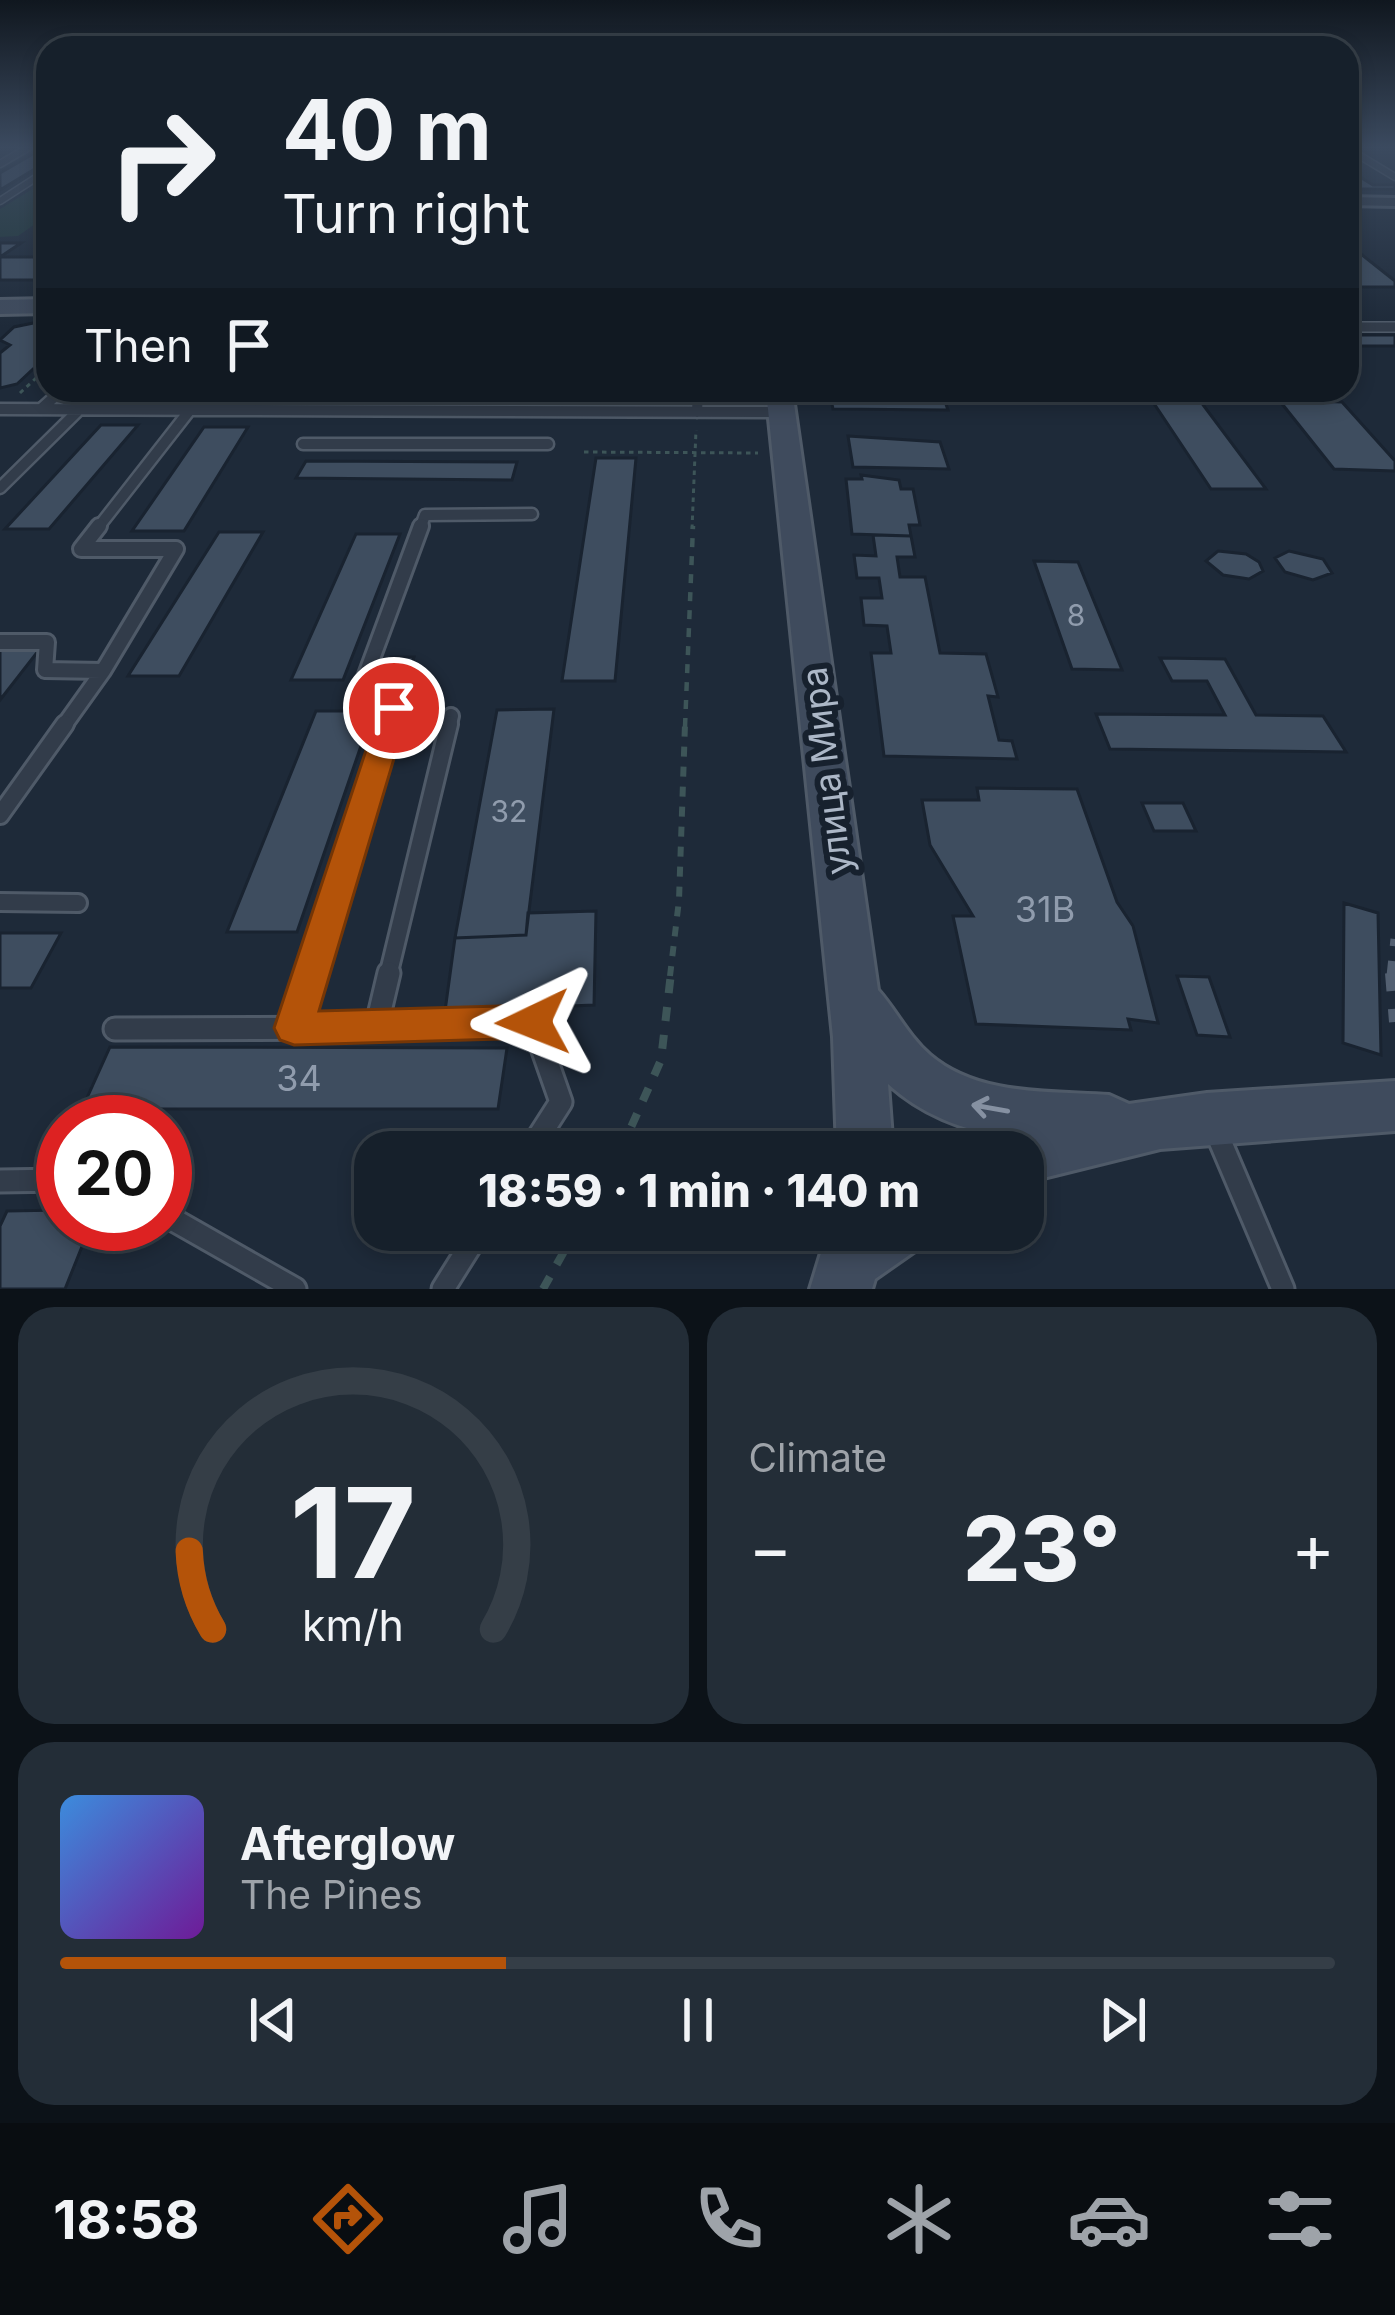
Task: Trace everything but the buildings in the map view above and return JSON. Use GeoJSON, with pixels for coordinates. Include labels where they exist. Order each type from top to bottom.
{"type":"FeatureCollection","features":[{"type":"Feature","properties":{"kind":"main road"},"geometry":{"type":"LineString","coordinates":[[2,308],[36,307]]}},
{"type":"Feature","properties":{"kind":"main road","name":"улица Мира"},"geometry":{"type":"LineString","coordinates":[[780,402],[859,1037],[864,1131]]}},
{"type":"Feature","properties":{"kind":"main road"},"geometry":{"type":"LineString","coordinates":[[850,981],[899,1064],[919,1083],[950,1099],[986,1108],[1148,1124]]}},
{"type":"Feature","properties":{"kind":"main road"},"geometry":{"type":"LineString","coordinates":[[1044,1149],[1100,1131],[1148,1124],[1395,1106]]}},
{"type":"Feature","properties":{"kind":"lane"},"geometry":{"type":"LineString","coordinates":[[1359,327],[1395,327]]}},
{"type":"Feature","properties":{"kind":"lane"},"geometry":{"type":"LineString","coordinates":[[41,409],[49,402]]}},
{"type":"Feature","properties":{"kind":"lane"},"geometry":{"type":"LineString","coordinates":[[211,410],[218,402]]}},
{"type":"Feature","properties":{"kind":"lane"},"geometry":{"type":"LineString","coordinates":[[567,411],[568,402]]}},
{"type":"Feature","properties":{"kind":"lane"},"geometry":{"type":"LineString","coordinates":[[697,402],[697,412]]}},
{"type":"Feature","properties":{"kind":"lane"},"geometry":{"type":"LineString","coordinates":[[1,409],[697,412],[772,402]]}},
{"type":"Feature","properties":{"kind":"lane"},"geometry":{"type":"LineString","coordinates":[[0,488],[80,410]]}},
{"type":"Feature","properties":{"kind":"lane"},"geometry":{"type":"LineString","coordinates":[[0,815],[103,671],[176,549],[80,549],[190,410]]}},
{"type":"Feature","properties":{"kind":"lane"},"geometry":{"type":"LineString","coordinates":[[303,444],[548,444]]}},
{"type":"Feature","properties":{"kind":"lane"},"geometry":{"type":"LineString","coordinates":[[363,682],[425,515],[532,514]]}},
{"type":"Feature","properties":{"kind":"lane"},"geometry":{"type":"LineString","coordinates":[[0,642],[47,642],[45,670],[103,671]]}},
{"type":"Feature","properties":{"kind":"lane"},"geometry":{"type":"LineString","coordinates":[[294,1028],[394,708]]}},
{"type":"Feature","properties":{"kind":"lane"},"geometry":{"type":"LineString","coordinates":[[376,1028],[451,716]]}},
{"type":"Feature","properties":{"kind":"lane"},"geometry":{"type":"LineString","coordinates":[[0,902],[78,903]]}},
{"type":"Feature","properties":{"kind":"lane"},"geometry":{"type":"LineString","coordinates":[[115,1029],[533,1022],[561,1102],[542,1131]]}},
{"type":"Feature","properties":{"kind":"lane"},"geometry":{"type":"LineString","coordinates":[[1211,1119],[1283,1289]]}},
{"type":"Feature","properties":{"kind":"lane"},"geometry":{"type":"LineString","coordinates":[[0,1180],[36,1180]]}},
{"type":"Feature","properties":{"kind":"lane"},"geometry":{"type":"LineString","coordinates":[[192,1230],[295,1289]]}},
{"type":"Feature","properties":{"kind":"lane"},"geometry":{"type":"LineString","coordinates":[[442,1289],[466,1251]]}},
{"type":"Feature","properties":{"kind":"path"},"geometry":{"type":"LineString","coordinates":[[1,409],[36,378]]}},
{"type":"Feature","properties":{"kind":"path"},"geometry":{"type":"LineString","coordinates":[[629,1131],[661,1060],[679,900],[697,412]]}},
{"type":"Feature","properties":{"kind":"path"},"geometry":{"type":"LineString","coordinates":[[584,452],[786,453]]}},
{"type":"Feature","properties":{"kind":"path"},"geometry":{"type":"LineString","coordinates":[[543,1289],[564,1251]]}},
{"type":"Feature","properties":{"kind":"green space"},"geometry":{"type":"Polygon","coordinates":[[[36,207],[36,223],[18,236],[0,237],[0,209],[36,207]]]}},
{"type":"Feature","properties":{"kind":"railway"},"geometry":{"type":"LineString","coordinates":[[1391,975],[1395,939]]}},
{"type":"Feature","properties":{"kind":"railway"},"geometry":{"type":"LineString","coordinates":[[1391,975],[1395,1022]]}},
{"type":"Feature","properties":{"kind":"route"},"geometry":{"type":"LineString","coordinates":[[394,708],[294,1028],[533,1022]]}}]}
